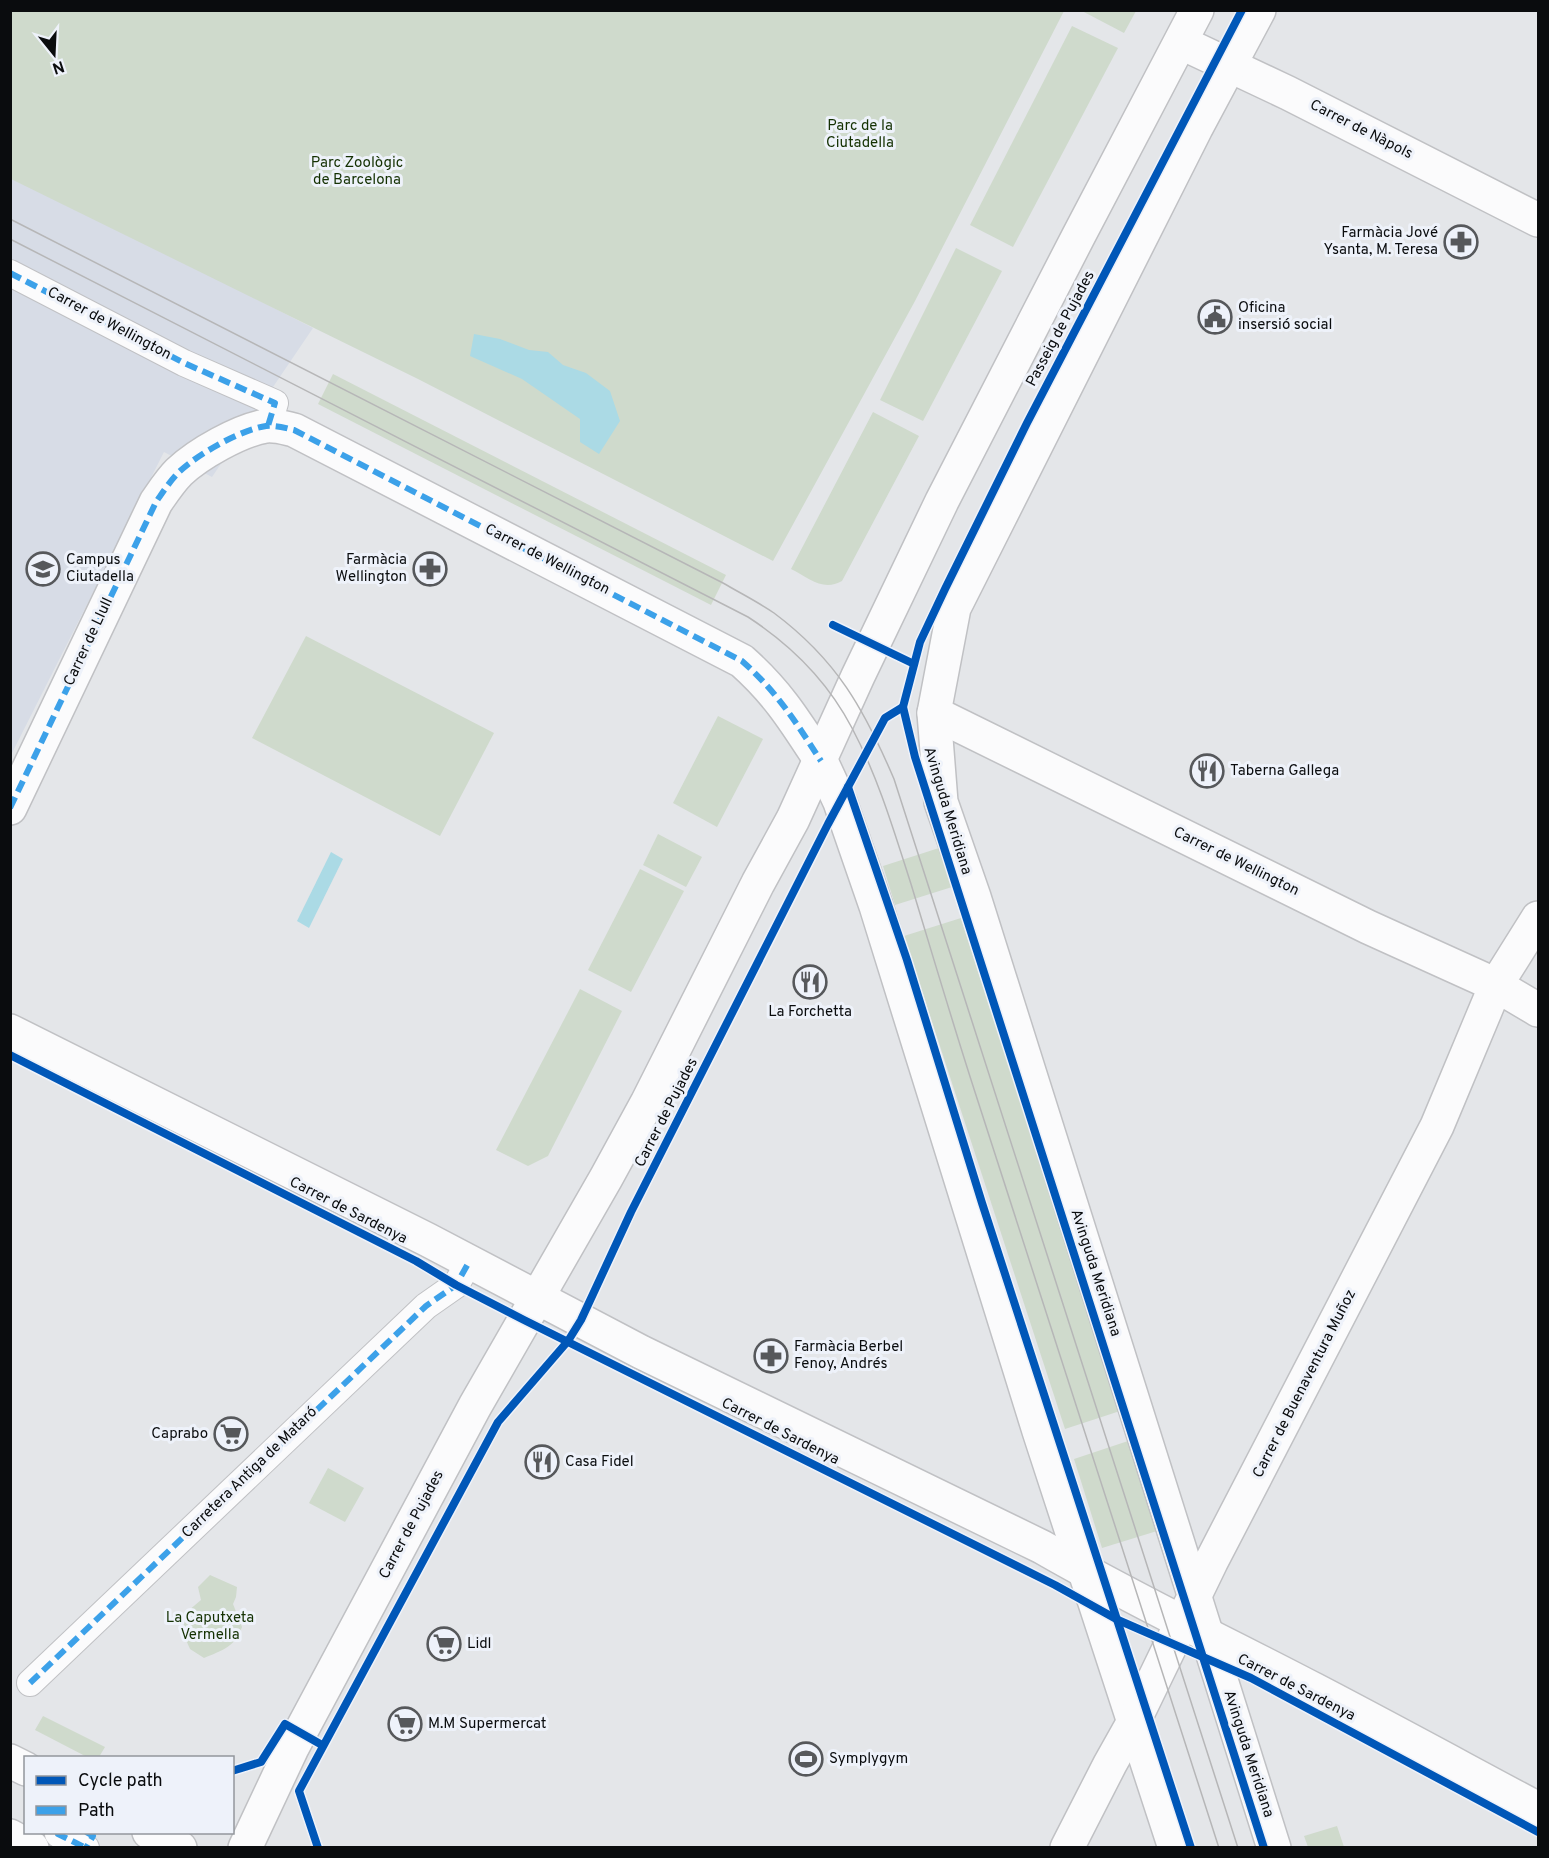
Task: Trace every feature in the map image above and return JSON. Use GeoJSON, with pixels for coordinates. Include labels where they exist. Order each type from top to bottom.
{"type":"FeatureCollection","features":[{"type":"Feature","properties":{"kind":"street","name":"Passeig de Pujades"},"geometry":{"type":"LineString","coordinates":[[820,761],[942,501],[1078,237],[1182,43],[1197,10]]}},
{"type":"Feature","properties":{"kind":"street","name":"Passeig de Pujades"},"geometry":{"type":"LineString","coordinates":[[934,713],[954,609],[1259,10]]}},
{"type":"Feature","properties":{"kind":"street","name":"Carrer de Nàpols"},"geometry":{"type":"LineString","coordinates":[[1182,43],[1288,93],[1539,220]]}},
{"type":"Feature","properties":{"kind":"street","name":"Carrer de Wellington"},"geometry":{"type":"LineString","coordinates":[[10,273],[184,363],[271,414],[281,426],[294,430],[742,661],[788,708],[820,761]]}},
{"type":"Feature","properties":{"kind":"street","name":"Carrer de Wellington"},"geometry":{"type":"LineString","coordinates":[[233,438],[251,430],[271,414]]}},
{"type":"Feature","properties":{"kind":"street","name":"Carrer de Llull"},"geometry":{"type":"LineString","coordinates":[[10,808],[156,502],[180,472],[203,454],[233,438]]}},
{"type":"Feature","properties":{"kind":"street","name":"Carrer de Wellington"},"geometry":{"type":"LineString","coordinates":[[934,713],[1358,921],[1496,985],[1539,1010]]}},
{"type":"Feature","properties":{"kind":"street","name":"Avinguda Meridiana"},"geometry":{"type":"LineString","coordinates":[[934,713],[941,802],[972,892],[1138,1421],[1196,1617],[1274,1848]]}},
{"type":"Feature","properties":{"kind":"street","name":"Carrer de Pujades"},"geometry":{"type":"LineString","coordinates":[[245,1848],[292,1748],[475,1406],[647,1103],[758,883],[793,819],[820,761]]}},
{"type":"Feature","properties":{"kind":"street"},"geometry":{"type":"LineString","coordinates":[[820,761],[840,802],[876,906],[1085,1572],[1175,1848]]}},
{"type":"Feature","properties":{"kind":"street","name":"Carrer de Buenaventura Muñoz"},"geometry":{"type":"LineString","coordinates":[[1067,1848],[1110,1764],[1196,1617],[1437,1126],[1496,985],[1539,918]]}},
{"type":"Feature","properties":{"kind":"street","name":"Carrer de Sardenya"},"geometry":{"type":"LineString","coordinates":[[10,1031],[223,1136],[641,1352],[1042,1547],[1085,1572],[1196,1617],[1539,1809]]}},
{"type":"Feature","properties":{"kind":"street","name":"Carretera Antiga de Mataró"},"geometry":{"type":"LineString","coordinates":[[30,1683],[426,1305],[456,1285],[469,1262]]}},
{"type":"Feature","properties":{"kind":"street"},"geometry":{"type":"LineString","coordinates":[[10,1761],[24,1768]]}},
{"type":"Feature","properties":{"kind":"street"},"geometry":{"type":"LineString","coordinates":[[58,1834],[86,1848],[93,1836],[88,1834]]}},
{"type":"Feature","properties":{"kind":"street"},"geometry":{"type":"LineString","coordinates":[[151,1834],[180,1848]]}},
{"type":"Feature","properties":{"kind":"street"},"geometry":{"type":"LineString","coordinates":[[10,1836],[32,1848]]}},
{"type":"Feature","properties":{"kind":"shaded area"},"geometry":{"type":"Polygon","coordinates":[[[11,173],[313,328],[212,477],[164,452],[11,755],[11,173]]]}},
{"type":"Feature","properties":{"kind":"green space","name":"Parc Zoològic de Barcelona"},"geometry":{"type":"Polygon","coordinates":[[[10,11],[1064,11],[915,301],[773,561],[418,379],[11,179],[10,11]]]}},
{"type":"Feature","properties":{"kind":"green space"},"geometry":{"type":"Polygon","coordinates":[[[1082,11],[1136,11],[1124,33],[1082,11]]]}},
{"type":"Feature","properties":{"kind":"green space"},"geometry":{"type":"Polygon","coordinates":[[[1072,26],[1118,48],[1013,247],[970,225],[1072,26]]]}},
{"type":"Feature","properties":{"kind":"green space"},"geometry":{"type":"Polygon","coordinates":[[[956,248],[1002,271],[923,421],[880,400],[956,248]]]}},
{"type":"Feature","properties":{"kind":"green space"},"geometry":{"type":"Polygon","coordinates":[[[333,374],[726,575],[711,605],[318,404],[333,374]]]}},
{"type":"Feature","properties":{"kind":"green space"},"geometry":{"type":"Polygon","coordinates":[[[873,412],[919,436],[842,581],[829,585],[822,584],[791,569],[873,412]]]}},
{"type":"Feature","properties":{"kind":"green space"},"geometry":{"type":"Polygon","coordinates":[[[306,636],[494,733],[440,836],[252,738],[306,636]]]}},
{"type":"Feature","properties":{"kind":"green space"},"geometry":{"type":"Polygon","coordinates":[[[718,716],[763,739],[717,827],[673,803],[718,716]]]}},
{"type":"Feature","properties":{"kind":"green space"},"geometry":{"type":"Polygon","coordinates":[[[658,834],[702,857],[686,887],[643,865],[658,834]]]}},
{"type":"Feature","properties":{"kind":"green space"},"geometry":{"type":"Polygon","coordinates":[[[939,848],[952,887],[895,905],[883,866],[939,848]]]}},
{"type":"Feature","properties":{"kind":"green space"},"geometry":{"type":"Polygon","coordinates":[[[640,869],[684,891],[631,992],[588,970],[640,869]]]}},
{"type":"Feature","properties":{"kind":"green space"},"geometry":{"type":"Polygon","coordinates":[[[961,918],[1120,1411],[1065,1429],[904,936],[961,918]]]}},
{"type":"Feature","properties":{"kind":"green space"},"geometry":{"type":"Polygon","coordinates":[[[580,989],[622,1011],[548,1156],[528,1166],[496,1150],[580,989]]]}},
{"type":"Feature","properties":{"kind":"green space"},"geometry":{"type":"Polygon","coordinates":[[[1128,1441],[1157,1531],[1102,1548],[1074,1459],[1128,1441]]]}},
{"type":"Feature","properties":{"kind":"green space"},"geometry":{"type":"Polygon","coordinates":[[[328,1468],[364,1488],[345,1522],[309,1503],[328,1468]]]}},
{"type":"Feature","properties":{"kind":"green space","name":"La Caputxeta Vermella"},"geometry":{"type":"Polygon","coordinates":[[[210,1575],[237,1587],[233,1604],[242,1627],[232,1643],[223,1650],[204,1658],[190,1649],[182,1631],[188,1611],[201,1600],[198,1587],[210,1575]]]}},
{"type":"Feature","properties":{"kind":"green space"},"geometry":{"type":"Polygon","coordinates":[[[43,1716],[105,1747],[100,1756],[85,1756],[35,1730],[43,1716]]]}},
{"type":"Feature","properties":{"kind":"green space"},"geometry":{"type":"Polygon","coordinates":[[[1337,1826],[1344,1847],[1308,1847],[1304,1836],[1337,1826]]]}},
{"type":"Feature","properties":{"kind":"water"},"geometry":{"type":"Polygon","coordinates":[[[474,334],[500,339],[529,350],[548,352],[563,365],[586,373],[610,391],[620,421],[599,454],[580,442],[580,419],[522,379],[470,356],[474,334]]]}},
{"type":"Feature","properties":{"kind":"water"},"geometry":{"type":"Polygon","coordinates":[[[331,852],[343,859],[309,928],[297,921],[331,852]]]}},
{"type":"Feature","properties":{"kind":"tram line"},"geometry":{"type":"LineString","coordinates":[[10,219],[723,583],[774,613],[815,649],[832,668],[859,708],[894,779],[1238,1848]]}},
{"type":"Feature","properties":{"kind":"tram line"},"geometry":{"type":"LineString","coordinates":[[10,239],[748,617],[793,652],[832,695],[861,747],[892,824],[966,1063],[1219,1848]]}},
{"type":"Feature","properties":{"kind":"marked path"},"geometry":{"type":"LineString","coordinates":[[10,273],[184,363],[275,403],[268,426]]}},
{"type":"Feature","properties":{"kind":"marked path"},"geometry":{"type":"LineString","coordinates":[[10,808],[156,502],[176,475],[197,458],[244,432],[266,426],[294,430],[742,661],[776,696],[821,761]]}},
{"type":"Feature","properties":{"kind":"marked path"},"geometry":{"type":"LineString","coordinates":[[30,1683],[426,1306],[456,1285],[469,1262]]}},
{"type":"Feature","properties":{"kind":"marked path"},"geometry":{"type":"LineString","coordinates":[[58,1834],[86,1848]]}},
{"type":"Feature","properties":{"kind":"marked path"},"geometry":{"type":"LineString","coordinates":[[86,1848],[93,1836],[90,1834]]}},
{"type":"Feature","properties":{"kind":"cycle path"},"geometry":{"type":"LineString","coordinates":[[318,1848],[299,1791],[498,1422],[568,1341],[581,1320],[631,1212],[828,824],[885,718],[903,707],[920,642],[945,589],[1027,423],[1242,10]]}},
{"type":"Feature","properties":{"kind":"cycle path"},"geometry":{"type":"LineString","coordinates":[[833,625],[914,664]]}},
{"type":"Feature","properties":{"kind":"cycle path"},"geometry":{"type":"LineString","coordinates":[[903,707],[915,757],[1264,1848]]}},
{"type":"Feature","properties":{"kind":"cycle path"},"geometry":{"type":"LineString","coordinates":[[848,787],[907,960],[982,1203],[1191,1848]]}},
{"type":"Feature","properties":{"kind":"cycle path"},"geometry":{"type":"LineString","coordinates":[[10,1055],[416,1261],[456,1285],[524,1320],[1055,1585],[1118,1620],[1251,1678],[1538,1832]]}},
{"type":"Feature","properties":{"kind":"cycle path"},"geometry":{"type":"LineString","coordinates":[[234,1770],[261,1762],[285,1724],[322,1745]]}},
{"type":"Feature","properties":{"kind":"place","name":"Farmàcia Jové Ysanta, M. Teresa"},"geometry":{"type":"Point","coordinates":[1461,242]}},
{"type":"Feature","properties":{"kind":"place","name":"Oficina insersió social"},"geometry":{"type":"Point","coordinates":[1215,317]}},
{"type":"Feature","properties":{"kind":"place","name":"Campus Ciutadella"},"geometry":{"type":"Point","coordinates":[43,569]}},
{"type":"Feature","properties":{"kind":"place","name":"Farmàcia Wellington"},"geometry":{"type":"Point","coordinates":[430,569]}},
{"type":"Feature","properties":{"kind":"place","name":"Taberna Gallega"},"geometry":{"type":"Point","coordinates":[1207,771]}},
{"type":"Feature","properties":{"kind":"place","name":"La Forchetta"},"geometry":{"type":"Point","coordinates":[810,982]}},
{"type":"Feature","properties":{"kind":"place","name":"Farmàcia Berbel Fenoy, Andrés"},"geometry":{"type":"Point","coordinates":[771,1356]}},
{"type":"Feature","properties":{"kind":"place","name":"Caprabo"},"geometry":{"type":"Point","coordinates":[231,1434]}},
{"type":"Feature","properties":{"kind":"place","name":"Casa Fidel"},"geometry":{"type":"Point","coordinates":[542,1462]}},
{"type":"Feature","properties":{"kind":"place","name":"Lidl"},"geometry":{"type":"Point","coordinates":[444,1644]}},
{"type":"Feature","properties":{"kind":"place","name":"M.M Supermercat"},"geometry":{"type":"Point","coordinates":[405,1724]}},
{"type":"Feature","properties":{"kind":"place","name":"Symplygym"},"geometry":{"type":"Point","coordinates":[806,1759]}},
{"type":"Feature","properties":{"kind":"park label","name":"Parc de la Ciutadella"},"geometry":{"type":"Point","coordinates":[860,134]}}]}
